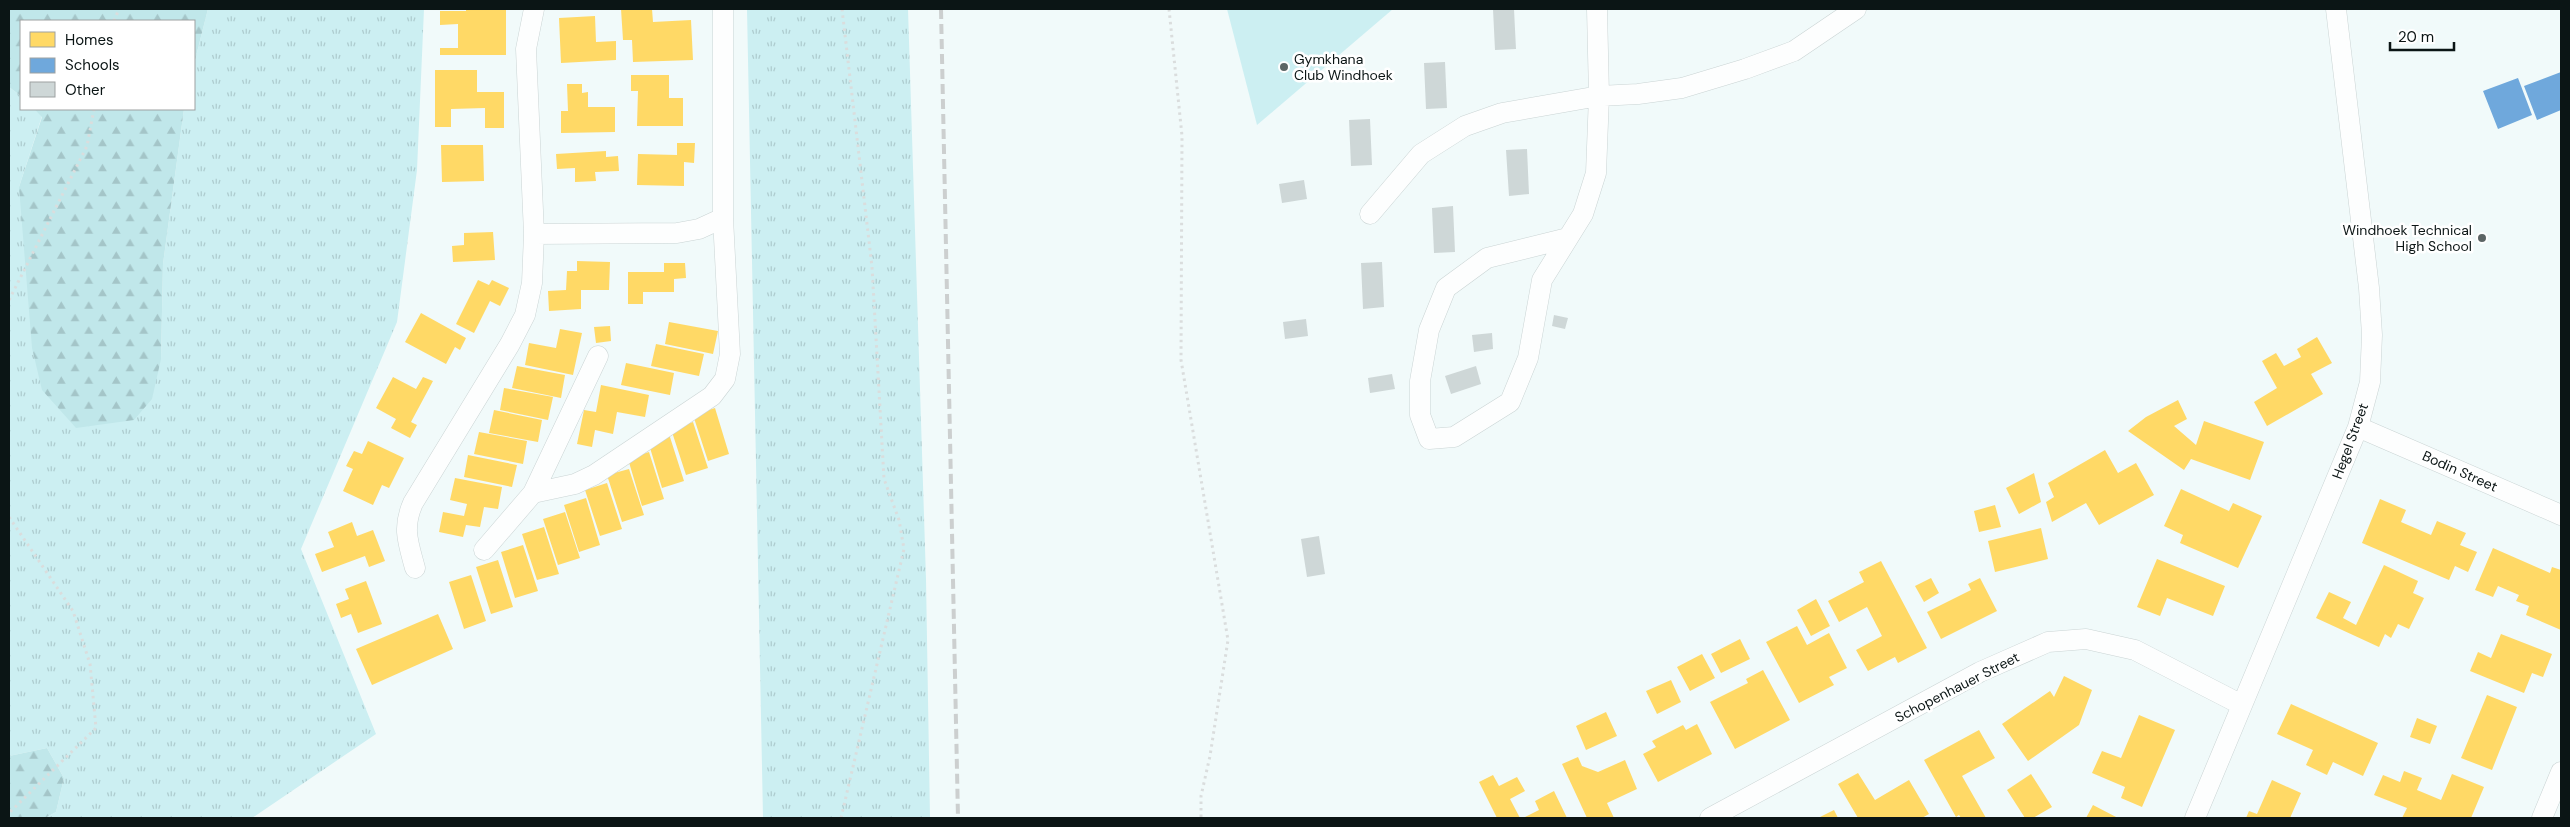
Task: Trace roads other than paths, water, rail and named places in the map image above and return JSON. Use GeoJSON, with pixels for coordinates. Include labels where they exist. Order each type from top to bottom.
{"type":"FeatureCollection","features":[{"type":"Feature","properties":{"kind":"street"},"geometry":{"type":"LineString","coordinates":[[415,568],[408,540],[406,519],[413,503],[510,344],[525,315],[532,283],[534,234],[526,49],[534,9]]}},
{"type":"Feature","properties":{"kind":"street"},"geometry":{"type":"LineString","coordinates":[[533,493],[575,484],[594,475],[718,391],[725,379],[730,354],[723,218],[723,9]]}},
{"type":"Feature","properties":{"kind":"street"},"geometry":{"type":"LineString","coordinates":[[1568,238],[1487,258],[1446,288],[1429,330],[1420,381],[1420,415],[1429,439],[1454,437],[1510,402],[1528,358],[1542,280],[1568,238],[1582,214],[1596,172],[1599,96],[1597,9]]}},
{"type":"Feature","properties":{"kind":"street"},"geometry":{"type":"LineString","coordinates":[[1370,214],[1421,154],[1465,126],[1502,113],[1599,96],[1638,94],[1682,88],[1745,69],[1794,51],[1856,9]]}},
{"type":"Feature","properties":{"kind":"street","name":"Hegel Street"},"geometry":{"type":"LineString","coordinates":[[2195,818],[2358,426],[2370,382],[2372,335],[2369,288],[2336,9]]}},
{"type":"Feature","properties":{"kind":"street"},"geometry":{"type":"LineString","coordinates":[[534,234],[677,233],[699,229],[723,218]]}},
{"type":"Feature","properties":{"kind":"street"},"geometry":{"type":"LineString","coordinates":[[484,550],[533,493],[598,356]]}},
{"type":"Feature","properties":{"kind":"street","name":"Bodin Street"},"geometry":{"type":"LineString","coordinates":[[2358,426],[2561,515]]}},
{"type":"Feature","properties":{"kind":"street","name":"Schopenhauer Street"},"geometry":{"type":"LineString","coordinates":[[1710,818],[1980,672],[2048,642],[2086,639],[2135,650],[2242,705]]}},
{"type":"Feature","properties":{"kind":"street"},"geometry":{"type":"LineString","coordinates":[[2542,818],[2561,772]]}},
{"type":"Feature","properties":{"kind":"railway"},"geometry":{"type":"LineString","coordinates":[[941,9],[958,818]]}},
{"type":"Feature","properties":{"kind":"place","name":"Gymkhana Club Windhoek"},"geometry":{"type":"Point","coordinates":[1284,67]}},
{"type":"Feature","properties":{"kind":"place","name":"Windhoek Technical High School"},"geometry":{"type":"Point","coordinates":[2482,238]}}]}
